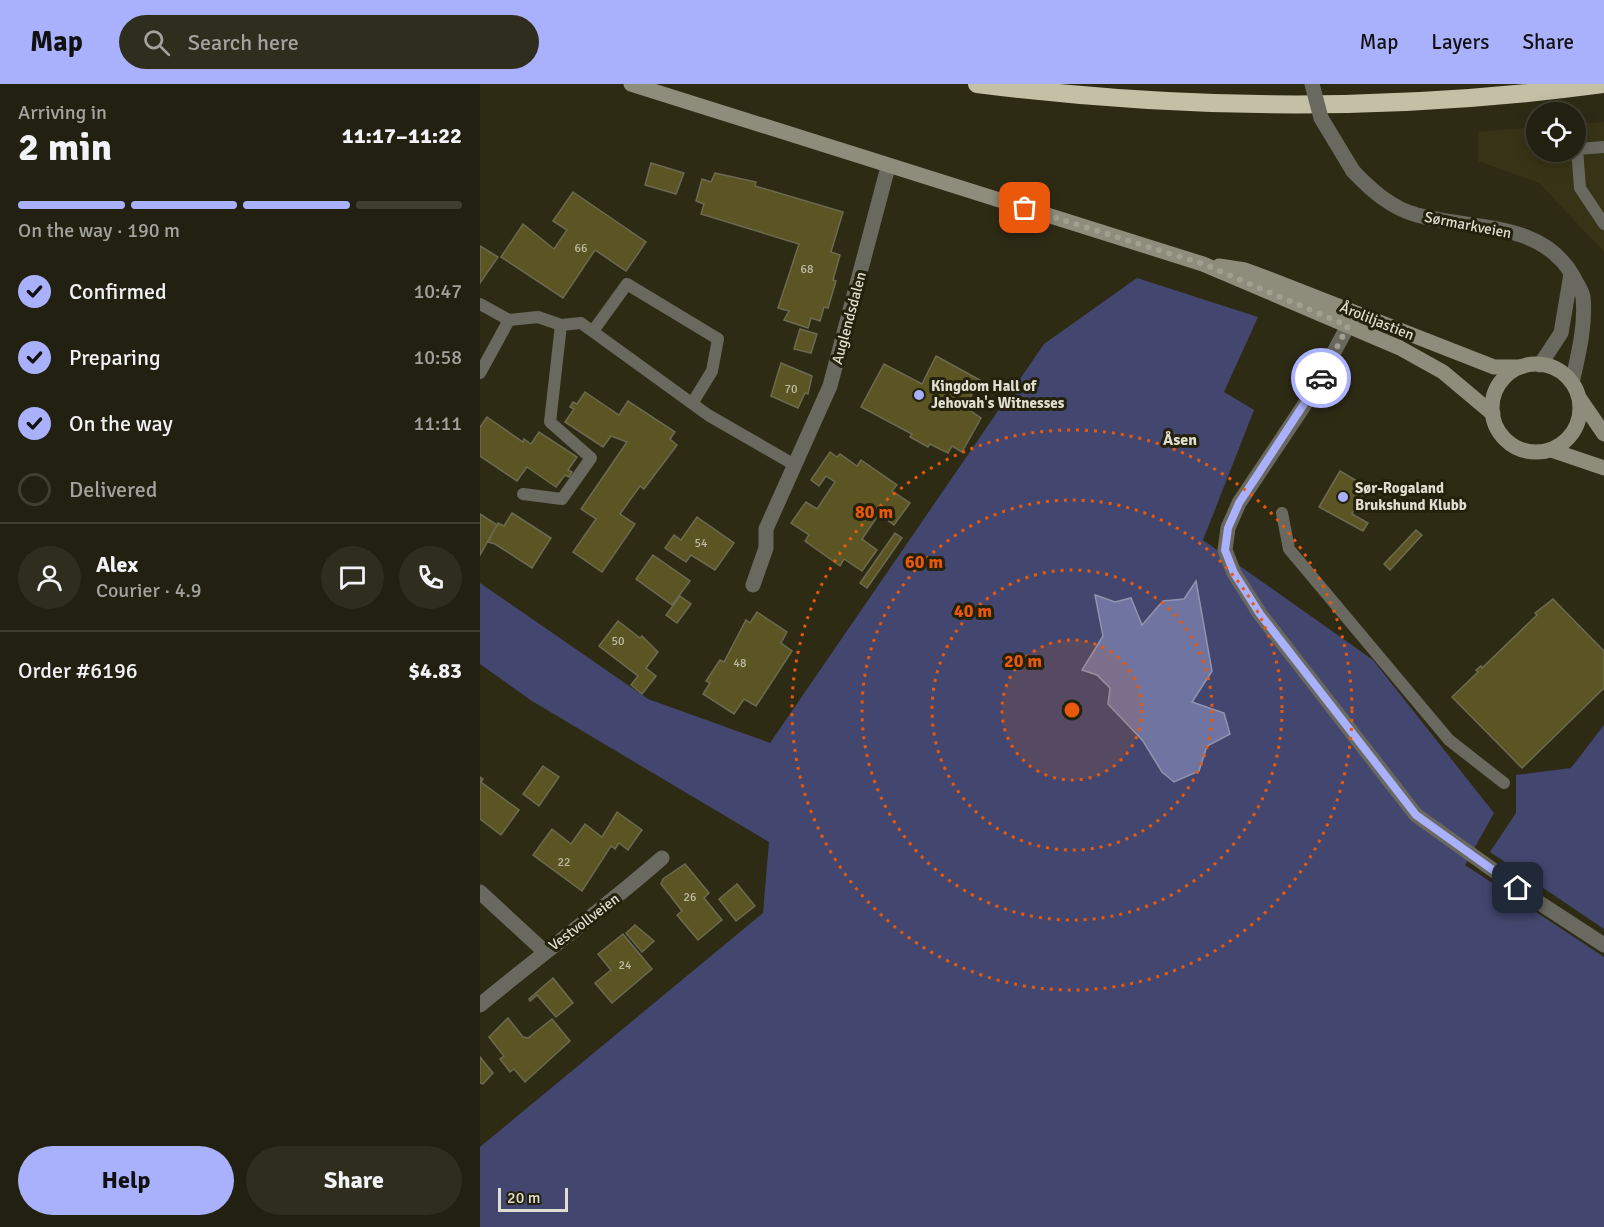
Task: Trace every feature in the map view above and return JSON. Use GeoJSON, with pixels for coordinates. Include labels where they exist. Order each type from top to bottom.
{"type":"FeatureCollection","features":[{"type":"Feature","properties":{"kind":"highway"},"geometry":{"type":"LineString","coordinates":[[977,84],[1140,100],[1256,104],[1424,101],[1600,86]]}},
{"type":"Feature","properties":{"kind":"main road"},"geometry":{"type":"LineString","coordinates":[[632,84],[888,167],[1203,264]]}},
{"type":"Feature","properties":{"kind":"main road","name":"Åroliljastien"},"geometry":{"type":"LineString","coordinates":[[1203,264],[1400,348],[1443,372],[1492,414]]}},
{"type":"Feature","properties":{"kind":"main road","name":"Åroliljastien"},"geometry":{"type":"LineString","coordinates":[[1203,264],[1254,273],[1494,367],[1521,367]]}},
{"type":"Feature","properties":{"kind":"main road"},"geometry":{"type":"LineString","coordinates":[[1575,390],[1580,413],[1575,429],[1565,442],[1551,450],[1535,453],[1520,450],[1502,435],[1492,414],[1493,399],[1498,386],[1508,374],[1521,367],[1540,365],[1552,368],[1575,390],[1604,434]]}},
{"type":"Feature","properties":{"kind":"main road"},"geometry":{"type":"LineString","coordinates":[[1551,450],[1604,468]]}},
{"type":"Feature","properties":{"kind":"street","name":"Sørmarkveien"},"geometry":{"type":"LineString","coordinates":[[1312,84],[1321,118],[1353,171],[1386,201],[1415,214],[1500,230],[1534,239],[1553,251],[1571,274],[1583,295],[1581,344],[1575,390]]}},
{"type":"Feature","properties":{"kind":"street","name":"Auglendsdalen"},"geometry":{"type":"LineString","coordinates":[[753,585],[766,549],[765,529],[830,386],[888,167]]}},
{"type":"Feature","properties":{"kind":"street"},"geometry":{"type":"LineString","coordinates":[[1540,365],[1561,333],[1571,274]]}},
{"type":"Feature","properties":{"kind":"street"},"geometry":{"type":"LineString","coordinates":[[1348,326],[1309,398],[1239,503],[1228,528],[1225,550],[1234,573],[1260,614],[1416,815],[1534,900],[1604,945]]}},
{"type":"Feature","properties":{"kind":"street","name":"Vestvollveien"},"geometry":{"type":"LineString","coordinates":[[480,892],[545,952],[606,907],[662,858]]}},
{"type":"Feature","properties":{"kind":"street"},"geometry":{"type":"LineString","coordinates":[[480,1005],[545,952]]}},
{"type":"Feature","properties":{"kind":"lane"},"geometry":{"type":"LineString","coordinates":[[1604,147],[1577,149],[1580,188],[1604,224]]}},
{"type":"Feature","properties":{"kind":"lane"},"geometry":{"type":"LineString","coordinates":[[593,331],[627,284],[718,339],[712,371],[693,402]]}},
{"type":"Feature","properties":{"kind":"lane"},"geometry":{"type":"LineString","coordinates":[[480,304],[509,320],[538,318],[561,325],[581,323],[708,415],[793,464]]}},
{"type":"Feature","properties":{"kind":"lane"},"geometry":{"type":"LineString","coordinates":[[480,373],[509,320]]}},
{"type":"Feature","properties":{"kind":"lane"},"geometry":{"type":"LineString","coordinates":[[523,494],[562,499],[591,458],[550,422],[561,325]]}},
{"type":"Feature","properties":{"kind":"lane"},"geometry":{"type":"LineString","coordinates":[[1282,513],[1288,549],[1449,740],[1504,783]]}},
{"type":"Feature","properties":{"kind":"shaded area"},"geometry":{"type":"Polygon","coordinates":[[[1604,122],[1604,252],[1539,183],[1478,161],[1478,132],[1526,128],[1526,162],[1586,162],[1586,123],[1604,122]]]}},
{"type":"Feature","properties":{"kind":"shaded area"},"geometry":{"type":"Polygon","coordinates":[[[1137,278],[1258,317],[1224,392],[1254,410],[1203,540],[1373,660],[1494,813],[1465,865],[1604,957],[1604,1227],[480,1227],[480,1147],[763,913],[769,842],[532,701],[480,664],[480,583],[648,699],[770,743],[1044,344],[1137,278]],[[1196,582],[1184,599],[1163,602],[1141,625],[1103,636],[1082,670],[1097,675],[1110,688],[1125,723],[1143,741],[1162,772],[1199,771],[1207,746],[1192,702],[1196,582]]]}},
{"type":"Feature","properties":{"kind":"shaded area"},"geometry":{"type":"Polygon","coordinates":[[[1196,581],[1212,671],[1192,702],[1224,713],[1230,734],[1207,746],[1199,771],[1174,782],[1162,772],[1143,741],[1108,704],[1110,688],[1097,675],[1082,670],[1103,636],[1095,595],[1115,602],[1131,598],[1142,625],[1163,601],[1184,599],[1196,581]]]}},
{"type":"Feature","properties":{"kind":"shaded area"},"geometry":{"type":"Polygon","coordinates":[[[1604,725],[1604,929],[1490,852],[1516,813],[1516,775],[1571,768],[1604,725]]]}},
{"type":"Feature","properties":{"kind":"building"},"geometry":{"type":"Polygon","coordinates":[[[651,163],[684,173],[676,194],[645,185],[651,163]]]}},
{"type":"Feature","properties":{"kind":"building"},"geometry":{"type":"Polygon","coordinates":[[[715,173],[756,182],[755,186],[843,212],[831,252],[840,255],[833,280],[836,281],[828,308],[824,307],[820,321],[811,318],[808,328],[784,320],[789,311],[778,308],[799,244],[701,214],[704,204],[696,201],[702,179],[711,182],[715,173]]]}},
{"type":"Feature","properties":{"kind":"building"},"geometry":{"type":"Polygon","coordinates":[[[573,192],[646,242],[626,271],[595,250],[563,298],[501,257],[523,224],[554,249],[567,230],[553,221],[573,192]]]}},
{"type":"Feature","properties":{"kind":"building"},"geometry":{"type":"Polygon","coordinates":[[[480,246],[498,257],[480,283],[480,246]]]}},
{"type":"Feature","properties":{"kind":"building"},"geometry":{"type":"Polygon","coordinates":[[[800,329],[817,334],[811,353],[794,349],[800,329]]]}},
{"type":"Feature","properties":{"kind":"building","name":"Kingdom Hall of Jehovah's Witnesses"},"geometry":{"type":"Polygon","coordinates":[[[936,356],[980,380],[965,407],[981,418],[962,452],[952,446],[948,453],[930,444],[928,447],[910,437],[912,434],[861,407],[884,364],[922,384],[936,356]]]}},
{"type":"Feature","properties":{"kind":"building"},"geometry":{"type":"Polygon","coordinates":[[[781,363],[812,376],[808,394],[805,393],[798,408],[771,396],[781,363]]]}},
{"type":"Feature","properties":{"kind":"building"},"geometry":{"type":"Polygon","coordinates":[[[585,392],[619,415],[628,401],[675,432],[670,439],[677,445],[644,489],[640,486],[620,514],[635,524],[602,572],[573,552],[596,519],[581,509],[627,442],[611,436],[603,447],[565,422],[574,409],[570,407],[573,402],[577,404],[585,392]]]}},
{"type":"Feature","properties":{"kind":"building"},"geometry":{"type":"Polygon","coordinates":[[[487,417],[523,442],[524,439],[531,444],[539,432],[577,457],[568,470],[572,472],[569,477],[565,475],[556,487],[527,467],[517,481],[480,456],[480,427],[487,417]]]}},
{"type":"Feature","properties":{"kind":"building"},"geometry":{"type":"Polygon","coordinates":[[[830,452],[837,457],[840,454],[857,466],[861,460],[897,485],[892,491],[910,503],[894,525],[879,514],[862,539],[877,550],[862,571],[844,559],[840,566],[805,541],[809,535],[791,523],[806,502],[817,509],[835,482],[826,476],[819,486],[811,480],[830,452]]]}},
{"type":"Feature","properties":{"kind":"building","name":"Sør-Rogaland Brukshund Klubb"},"geometry":{"type":"Polygon","coordinates":[[[1340,471],[1367,487],[1352,514],[1368,523],[1363,531],[1319,507],[1340,471]]]}},
{"type":"Feature","properties":{"kind":"building"},"geometry":{"type":"Polygon","coordinates":[[[512,513],[551,538],[532,568],[495,544],[488,542],[498,523],[504,526],[512,513]]]}},
{"type":"Feature","properties":{"kind":"building"},"geometry":{"type":"Polygon","coordinates":[[[480,514],[497,525],[480,555],[480,514]]]}},
{"type":"Feature","properties":{"kind":"building"},"geometry":{"type":"Polygon","coordinates":[[[697,517],[734,543],[715,570],[691,555],[686,562],[665,548],[674,535],[681,540],[697,517]]]}},
{"type":"Feature","properties":{"kind":"building"},"geometry":{"type":"Polygon","coordinates":[[[1416,530],[1422,535],[1390,570],[1384,564],[1416,530]]]}},
{"type":"Feature","properties":{"kind":"building"},"geometry":{"type":"Polygon","coordinates":[[[895,533],[902,538],[867,588],[860,583],[895,533]]]}},
{"type":"Feature","properties":{"kind":"building"},"geometry":{"type":"Polygon","coordinates":[[[653,555],[690,581],[672,605],[636,579],[653,555]]]}},
{"type":"Feature","properties":{"kind":"building"},"geometry":{"type":"Polygon","coordinates":[[[680,596],[691,604],[677,623],[666,615],[680,596]]]}},
{"type":"Feature","properties":{"kind":"building"},"geometry":{"type":"Polygon","coordinates":[[[1553,599],[1604,651],[1604,688],[1522,768],[1452,697],[1478,672],[1476,670],[1481,666],[1482,668],[1537,615],[1535,613],[1553,599]]]}},
{"type":"Feature","properties":{"kind":"building"},"geometry":{"type":"Polygon","coordinates":[[[757,612],[787,632],[781,643],[792,651],[756,706],[744,699],[734,714],[703,694],[710,683],[706,681],[720,660],[724,662],[746,620],[750,623],[757,612]]]}},
{"type":"Feature","properties":{"kind":"building"},"geometry":{"type":"Polygon","coordinates":[[[618,621],[640,638],[642,636],[658,652],[646,668],[656,676],[642,694],[631,685],[638,676],[599,646],[618,621]]]}},
{"type":"Feature","properties":{"kind":"building"},"geometry":{"type":"Polygon","coordinates":[[[543,766],[559,777],[539,806],[523,794],[543,766]]]}},
{"type":"Feature","properties":{"kind":"building"},"geometry":{"type":"Polygon","coordinates":[[[480,777],[483,779],[481,782],[519,810],[501,835],[480,819],[480,777]]]}},
{"type":"Feature","properties":{"kind":"building"},"geometry":{"type":"Polygon","coordinates":[[[617,812],[642,830],[628,850],[619,843],[615,849],[611,846],[582,891],[533,855],[552,829],[571,844],[585,824],[602,837],[617,812]]]}},
{"type":"Feature","properties":{"kind":"building"},"geometry":{"type":"Polygon","coordinates":[[[685,864],[709,893],[704,898],[722,920],[698,940],[677,915],[682,911],[661,884],[663,879],[685,864]]]}},
{"type":"Feature","properties":{"kind":"building"},"geometry":{"type":"Polygon","coordinates":[[[737,884],[755,906],[736,921],[719,899],[737,884]]]}},
{"type":"Feature","properties":{"kind":"building"},"geometry":{"type":"Polygon","coordinates":[[[635,925],[654,941],[642,952],[626,933],[635,925]]]}},
{"type":"Feature","properties":{"kind":"building"},"geometry":{"type":"Polygon","coordinates":[[[623,934],[652,969],[612,1003],[595,983],[611,970],[598,954],[623,934]]]}},
{"type":"Feature","properties":{"kind":"building"},"geometry":{"type":"Polygon","coordinates":[[[553,978],[573,1003],[556,1017],[537,995],[530,1001],[529,999],[553,978]]]}},
{"type":"Feature","properties":{"kind":"building"},"geometry":{"type":"Polygon","coordinates":[[[508,1018],[523,1037],[528,1038],[552,1019],[570,1041],[525,1082],[514,1069],[510,1072],[500,1059],[504,1056],[489,1037],[508,1018]]]}},
{"type":"Feature","properties":{"kind":"building"},"geometry":{"type":"Polygon","coordinates":[[[480,1057],[493,1073],[483,1084],[480,1083],[480,1057]]]}},
{"type":"Feature","properties":{"kind":"way so far"},"geometry":{"type":"LineString","coordinates":[[1025,208],[1203,264],[1348,326],[1321,378]]}},
{"type":"Feature","properties":{"kind":"place","name":"Kingdom Hall of Jehovah's Witnesses"},"geometry":{"type":"Point","coordinates":[919,395]}},
{"type":"Feature","properties":{"kind":"place","name":"Sør-Rogaland Brukshund Klubb"},"geometry":{"type":"Point","coordinates":[1343,497]}},
{"type":"Feature","properties":{"kind":"district","name":"Åsen"},"geometry":{"type":"Point","coordinates":[1180,440]}},
{"type":"Feature","properties":{"kind":"route"},"geometry":{"type":"LineString","coordinates":[[1321,378],[1239,503],[1228,528],[1225,550],[1234,573],[1260,614],[1416,815],[1518,888]]}}]}
